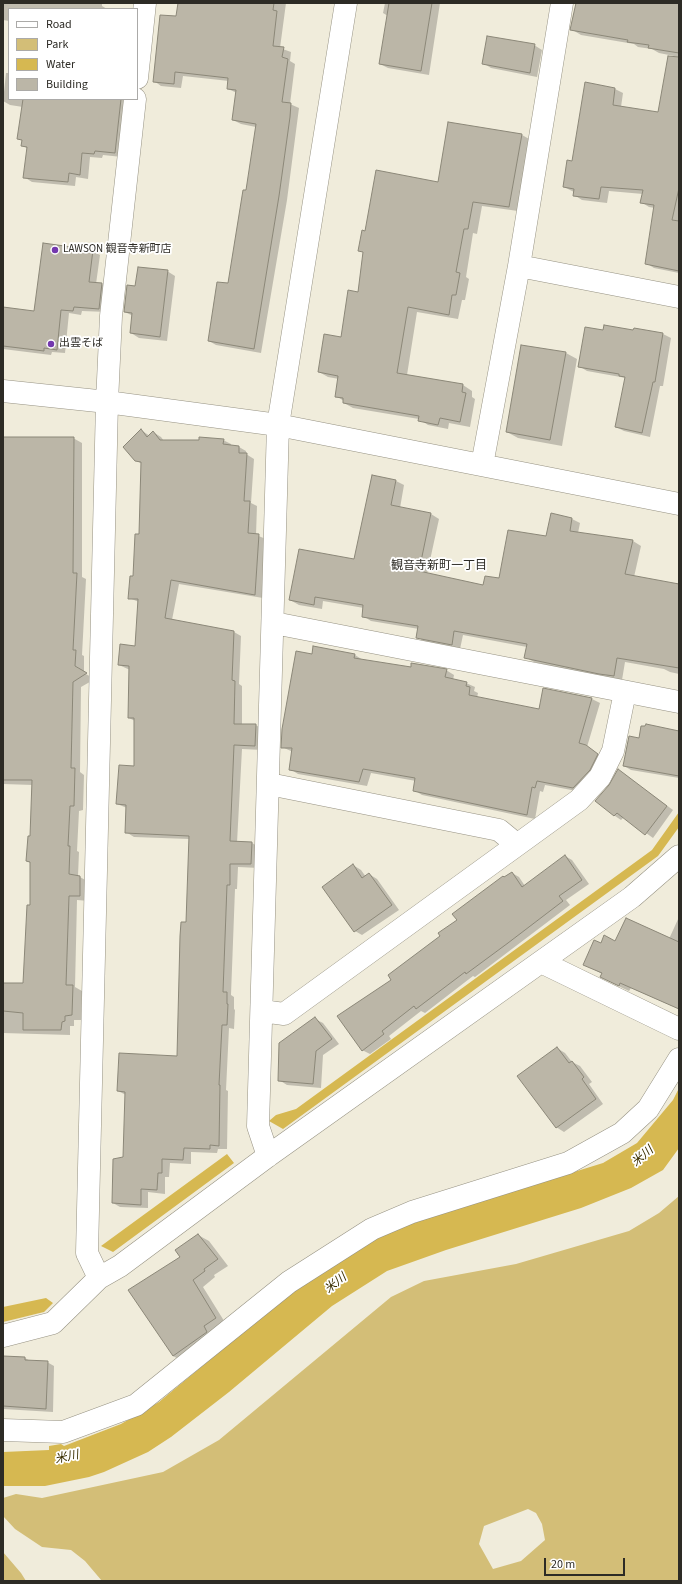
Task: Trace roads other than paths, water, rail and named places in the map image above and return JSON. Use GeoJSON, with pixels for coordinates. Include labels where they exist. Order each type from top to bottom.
{"type":"FeatureCollection","features":[{"type":"Feature","properties":{"kind":"street"},"geometry":{"type":"LineString","coordinates":[[138,69],[145,3]]}},
{"type":"Feature","properties":{"kind":"street"},"geometry":{"type":"LineString","coordinates":[[268,1156],[258,1126],[274,623],[278,425],[346,3]]}},
{"type":"Feature","properties":{"kind":"street"},"geometry":{"type":"LineString","coordinates":[[482,465],[519,266],[562,3]]}},
{"type":"Feature","properties":{"kind":"street"},"geometry":{"type":"LineString","coordinates":[[99,1278],[87,1253],[107,402],[111,316],[135,100]]}},
{"type":"Feature","properties":{"kind":"street"},"geometry":{"type":"LineString","coordinates":[[519,266],[679,297]]}},
{"type":"Feature","properties":{"kind":"street"},"geometry":{"type":"LineString","coordinates":[[3,391],[107,402],[278,425],[679,504]]}},
{"type":"Feature","properties":{"kind":"street"},"geometry":{"type":"LineString","coordinates":[[274,623],[679,702]]}},
{"type":"Feature","properties":{"kind":"street"},"geometry":{"type":"LineString","coordinates":[[262,1011],[284,1014],[516,844],[580,800],[600,778],[613,751],[625,692]]}},
{"type":"Feature","properties":{"kind":"street"},"geometry":{"type":"LineString","coordinates":[[269,784],[499,830],[516,844]]}},
{"type":"Feature","properties":{"kind":"street"},"geometry":{"type":"LineString","coordinates":[[3,1336],[53,1324],[99,1278],[120,1266],[268,1156],[632,897],[679,856]]}},
{"type":"Feature","properties":{"kind":"street"},"geometry":{"type":"LineString","coordinates":[[541,962],[679,1029]]}},
{"type":"Feature","properties":{"kind":"street"},"geometry":{"type":"LineString","coordinates":[[3,1430],[63,1432],[136,1405],[289,1282],[372,1229],[412,1212],[568,1163],[622,1133],[648,1108],[679,1059]]}},
{"type":"Feature","properties":{"kind":"water"},"geometry":{"type":"Polygon","coordinates":[[[679,812],[679,827],[658,856],[283,1129],[269,1121],[276,1115],[296,1109],[652,850],[679,812]]]}},
{"type":"Feature","properties":{"kind":"water","name":"米川"},"geometry":{"type":"Polygon","coordinates":[[[679,1088],[679,1148],[663,1170],[631,1188],[581,1208],[446,1250],[387,1271],[332,1306],[229,1392],[171,1437],[148,1452],[104,1472],[89,1477],[45,1486],[3,1486],[3,1452],[49,1450],[49,1446],[61,1444],[64,1446],[121,1424],[159,1402],[306,1281],[380,1235],[448,1211],[603,1163],[637,1143],[673,1100],[679,1088]]]}},
{"type":"Feature","properties":{"kind":"water"},"geometry":{"type":"Polygon","coordinates":[[[227,1154],[234,1163],[113,1252],[101,1246],[227,1154]]]}},
{"type":"Feature","properties":{"kind":"water"},"geometry":{"type":"Polygon","coordinates":[[[46,1298],[53,1303],[44,1312],[3,1322],[3,1307],[46,1298]]]}},
{"type":"Feature","properties":{"kind":"place","name":"LAWSON 観音寺新町店"},"geometry":{"type":"Point","coordinates":[55,250]}},
{"type":"Feature","properties":{"kind":"place","name":"出雲そば"},"geometry":{"type":"Point","coordinates":[51,344]}},
{"type":"Feature","properties":{"kind":"district","name":"観音寺新町一丁目"},"geometry":{"type":"Point","coordinates":[439,566]}}]}
